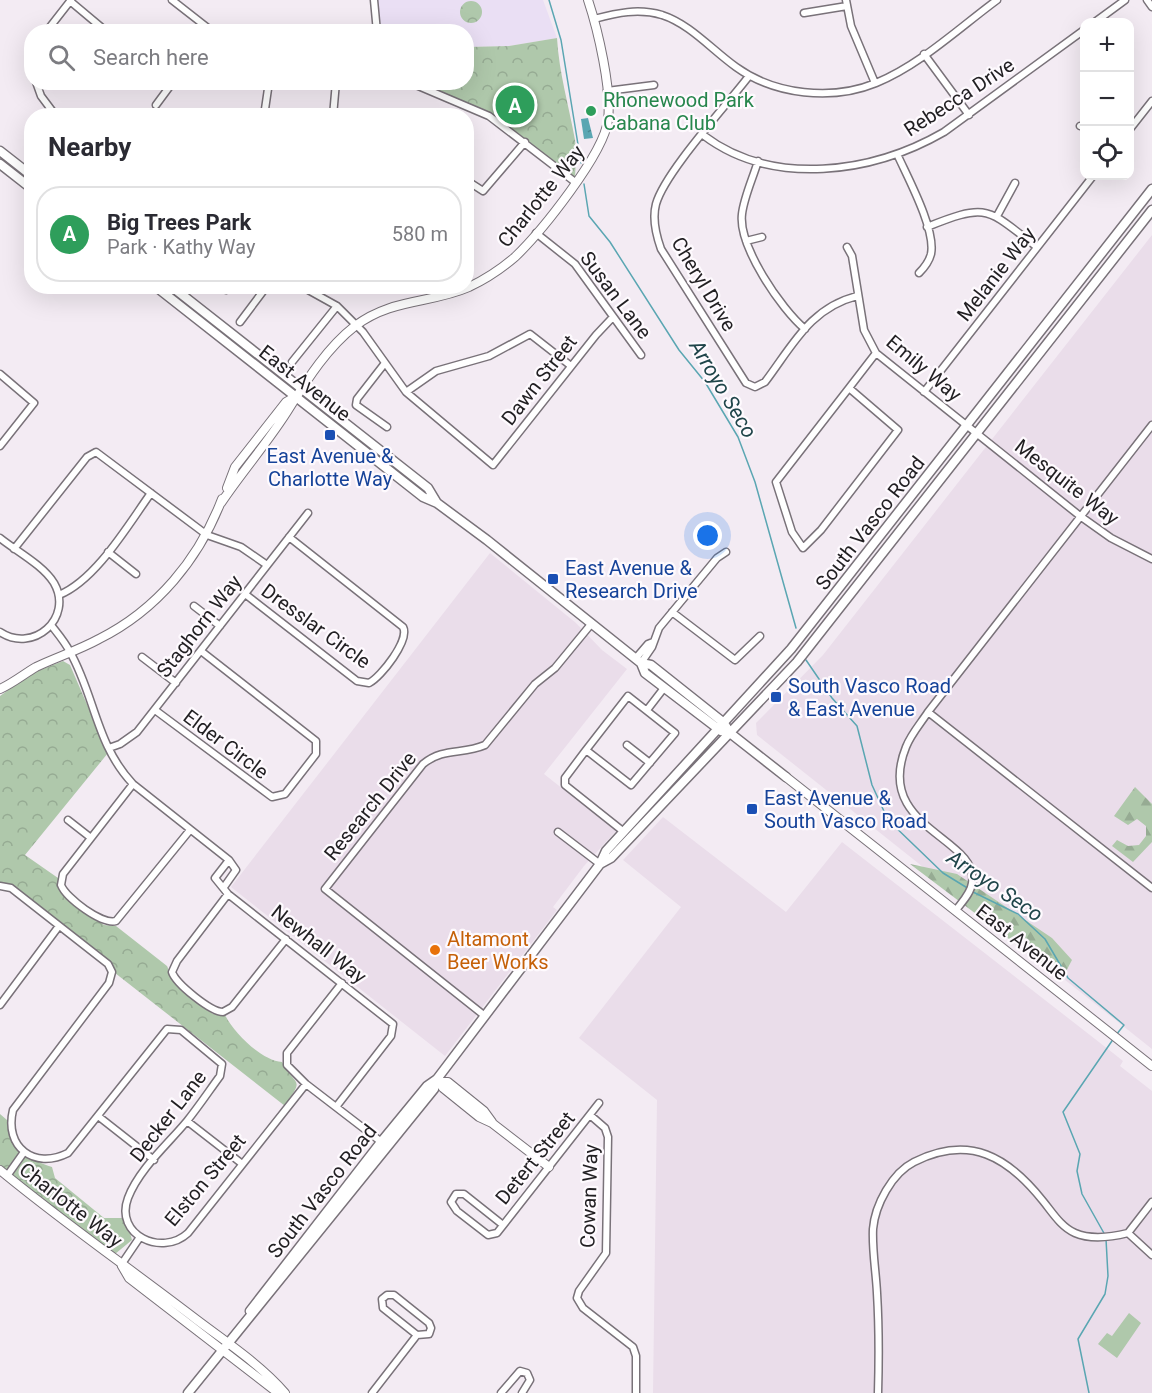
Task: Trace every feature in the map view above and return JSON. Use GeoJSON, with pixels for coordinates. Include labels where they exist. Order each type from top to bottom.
{"type":"FeatureCollection","features":[{"type":"Feature","properties":{"kind":"main road"},"geometry":{"type":"LineString","coordinates":[[0,151],[24,169]]}},
{"type":"Feature","properties":{"kind":"main road"},"geometry":{"type":"LineString","coordinates":[[0,164],[22,182]]}},
{"type":"Feature","properties":{"kind":"main road","name":"South Vasco Road"},"geometry":{"type":"LineString","coordinates":[[188,1393],[238,1329],[259,1308],[384,1144],[434,1089],[484,1016],[600,864],[606,851],[802,635],[1152,189]]}},
{"type":"Feature","properties":{"kind":"main road","name":"South Vasco Road"},"geometry":{"type":"LineString","coordinates":[[600,864],[611,858],[797,662],[1152,210]]}},
{"type":"Feature","properties":{"kind":"main road","name":"East Avenue"},"geometry":{"type":"LineString","coordinates":[[164,294],[423,497],[438,503],[592,622],[638,661],[645,673],[717,730],[730,734],[786,777]]}},
{"type":"Feature","properties":{"kind":"main road","name":"East Avenue"},"geometry":{"type":"LineString","coordinates":[[181,294],[428,488],[438,503]]}},
{"type":"Feature","properties":{"kind":"main road","name":"East Avenue"},"geometry":{"type":"LineString","coordinates":[[638,661],[651,665],[724,723],[730,734]]}},
{"type":"Feature","properties":{"kind":"street"},"geometry":{"type":"LineString","coordinates":[[172,0],[203,24]]}},
{"type":"Feature","properties":{"kind":"street"},"geometry":{"type":"LineString","coordinates":[[374,0],[376,24]]}},
{"type":"Feature","properties":{"kind":"street","name":"Charlotte Way"},"geometry":{"type":"LineString","coordinates":[[474,283],[506,265],[536,233],[585,170],[599,148],[607,129],[609,110],[607,91],[588,0]]}},
{"type":"Feature","properties":{"kind":"street"},"geometry":{"type":"LineString","coordinates":[[594,20],[631,11],[661,15],[685,26],[750,76],[776,86],[803,92],[838,92],[875,83],[924,54],[997,0]]}},
{"type":"Feature","properties":{"kind":"street"},"geometry":{"type":"LineString","coordinates":[[1100,18],[1125,0]]}},
{"type":"Feature","properties":{"kind":"street"},"geometry":{"type":"LineString","coordinates":[[1147,0],[1152,7]]}},
{"type":"Feature","properties":{"kind":"street"},"geometry":{"type":"LineString","coordinates":[[52,24],[70,1],[97,24]]}},
{"type":"Feature","properties":{"kind":"street"},"geometry":{"type":"LineString","coordinates":[[804,12],[846,3],[852,26],[875,83]]}},
{"type":"Feature","properties":{"kind":"street","name":"Rebecca Drive"},"geometry":{"type":"LineString","coordinates":[[703,135],[712,142],[758,161],[822,169],[861,165],[898,156],[921,145],[969,114],[1080,33]]}},
{"type":"Feature","properties":{"kind":"street"},"geometry":{"type":"LineString","coordinates":[[924,54],[969,114]]}},
{"type":"Feature","properties":{"kind":"street","name":"Cheryl Drive"},"geometry":{"type":"LineString","coordinates":[[750,76],[670,177],[659,196],[654,214],[656,236],[661,249],[750,385],[755,387],[765,382],[805,329],[824,309],[839,301],[857,296]]}},
{"type":"Feature","properties":{"kind":"street"},"geometry":{"type":"LineString","coordinates":[[607,91],[654,85]]}},
{"type":"Feature","properties":{"kind":"street"},"geometry":{"type":"LineString","coordinates":[[39,90],[51,108]]}},
{"type":"Feature","properties":{"kind":"street"},"geometry":{"type":"LineString","coordinates":[[156,105],[167,90]]}},
{"type":"Feature","properties":{"kind":"street"},"geometry":{"type":"LineString","coordinates":[[265,108],[268,90]]}},
{"type":"Feature","properties":{"kind":"street"},"geometry":{"type":"LineString","coordinates":[[334,108],[335,90]]}},
{"type":"Feature","properties":{"kind":"street"},"geometry":{"type":"LineString","coordinates":[[428,90],[470,108]]}},
{"type":"Feature","properties":{"kind":"street"},"geometry":{"type":"LineString","coordinates":[[1132,126],[1152,101]]}},
{"type":"Feature","properties":{"kind":"street"},"geometry":{"type":"LineString","coordinates":[[474,110],[489,116],[577,180]]}},
{"type":"Feature","properties":{"kind":"street"},"geometry":{"type":"LineString","coordinates":[[474,186],[483,192],[525,142]]}},
{"type":"Feature","properties":{"kind":"street"},"geometry":{"type":"LineString","coordinates":[[898,156],[927,227],[932,251],[927,264],[919,273]]}},
{"type":"Feature","properties":{"kind":"street"},"geometry":{"type":"LineString","coordinates":[[758,161],[742,214],[746,241],[789,313],[805,329]]}},
{"type":"Feature","properties":{"kind":"street","name":"Melanie Way"},"geometry":{"type":"LineString","coordinates":[[924,392],[1090,180]]}},
{"type":"Feature","properties":{"kind":"street"},"geometry":{"type":"LineString","coordinates":[[997,216],[1015,183]]}},
{"type":"Feature","properties":{"kind":"street"},"geometry":{"type":"LineString","coordinates":[[927,227],[961,213],[981,212],[997,216],[1037,247]]}},
{"type":"Feature","properties":{"kind":"street","name":"Susan Lane"},"geometry":{"type":"LineString","coordinates":[[536,233],[576,264],[641,356]]}},
{"type":"Feature","properties":{"kind":"street"},"geometry":{"type":"LineString","coordinates":[[746,241],[762,237]]}},
{"type":"Feature","properties":{"kind":"street","name":"Emily Way"},"geometry":{"type":"LineString","coordinates":[[847,247],[852,256],[864,330],[876,353],[966,425]]}},
{"type":"Feature","properties":{"kind":"street"},"geometry":{"type":"LineString","coordinates":[[240,322],[261,294]]}},
{"type":"Feature","properties":{"kind":"street"},"geometry":{"type":"LineString","coordinates":[[315,294],[337,306],[356,326],[406,392],[436,371],[489,356],[530,334],[571,366]]}},
{"type":"Feature","properties":{"kind":"street","name":"Charlotte Way"},"geometry":{"type":"LineString","coordinates":[[0,693],[3,687],[36,667],[120,627],[156,599],[185,567],[207,535],[235,467],[286,402],[295,397],[333,347],[356,326],[391,306],[439,294]]}},
{"type":"Feature","properties":{"kind":"street"},"geometry":{"type":"LineString","coordinates":[[292,362],[337,306]]}},
{"type":"Feature","properties":{"kind":"street","name":"Dawn Street"},"geometry":{"type":"LineString","coordinates":[[406,392],[493,465],[613,317]]}},
{"type":"Feature","properties":{"kind":"street"},"geometry":{"type":"LineString","coordinates":[[849,388],[898,430],[821,530],[803,548],[792,532],[776,482],[876,353]]}},
{"type":"Feature","properties":{"kind":"street"},"geometry":{"type":"LineString","coordinates":[[385,363],[357,399],[356,405],[387,428]]}},
{"type":"Feature","properties":{"kind":"street"},"geometry":{"type":"LineString","coordinates":[[0,374],[34,404],[0,446]]}},
{"type":"Feature","properties":{"kind":"street","name":"Mesquite Way"},"geometry":{"type":"LineString","coordinates":[[966,425],[1080,516],[1111,538],[1152,559]]}},
{"type":"Feature","properties":{"kind":"street"},"geometry":{"type":"LineString","coordinates":[[956,910],[971,888],[972,873],[969,864],[915,817],[903,795],[900,779],[902,758],[928,712],[1152,425]]}},
{"type":"Feature","properties":{"kind":"street"},"geometry":{"type":"LineString","coordinates":[[14,549],[87,457],[96,452],[207,535],[241,547],[267,565]]}},
{"type":"Feature","properties":{"kind":"street"},"geometry":{"type":"LineString","coordinates":[[59,595],[80,582],[108,552],[152,493]]}},
{"type":"Feature","properties":{"kind":"street","name":"Staghorn Way"},"geometry":{"type":"LineString","coordinates":[[109,748],[131,737],[155,710],[308,513]]}},
{"type":"Feature","properties":{"kind":"street","name":"Dresslar Circle"},"geometry":{"type":"LineString","coordinates":[[245,594],[357,681],[372,682],[403,643],[406,635],[403,627],[289,537]]}},
{"type":"Feature","properties":{"kind":"street"},"geometry":{"type":"LineString","coordinates":[[0,538],[52,580],[59,595],[58,610],[51,626],[38,636],[23,639],[9,638],[0,632]]}},
{"type":"Feature","properties":{"kind":"street"},"geometry":{"type":"LineString","coordinates":[[108,552],[136,574]]}},
{"type":"Feature","properties":{"kind":"street"},"geometry":{"type":"LineString","coordinates":[[638,661],[652,647],[659,628],[717,558],[726,552]]}},
{"type":"Feature","properties":{"kind":"street"},"geometry":{"type":"LineString","coordinates":[[194,606],[220,626]]}},
{"type":"Feature","properties":{"kind":"street"},"geometry":{"type":"LineString","coordinates":[[672,612],[735,660],[760,636]]}},
{"type":"Feature","properties":{"kind":"street","name":"Research Drive"},"geometry":{"type":"LineString","coordinates":[[484,1016],[325,889],[423,764],[440,752],[474,750],[485,745],[535,684],[555,668],[592,622]]}},
{"type":"Feature","properties":{"kind":"street"},"geometry":{"type":"LineString","coordinates":[[51,626],[71,652],[120,770],[133,784],[229,860],[236,870],[224,887],[215,878],[229,860]]}},
{"type":"Feature","properties":{"kind":"street","name":"Elder Circle"},"geometry":{"type":"LineString","coordinates":[[155,710],[272,797],[285,794],[310,762],[317,751],[316,741],[201,651]]}},
{"type":"Feature","properties":{"kind":"street"},"geometry":{"type":"LineString","coordinates":[[142,657],[176,683]]}},
{"type":"Feature","properties":{"kind":"street"},"geometry":{"type":"LineString","coordinates":[[647,710],[664,688]]}},
{"type":"Feature","properties":{"kind":"street"},"geometry":{"type":"LineString","coordinates":[[586,750],[631,785],[675,733],[628,696],[586,750],[565,778],[565,785],[624,832]]}},
{"type":"Feature","properties":{"kind":"street"},"geometry":{"type":"LineString","coordinates":[[928,712],[1152,888]]}},
{"type":"Feature","properties":{"kind":"street"},"geometry":{"type":"LineString","coordinates":[[627,745],[650,763]]}},
{"type":"Feature","properties":{"kind":"street","name":"East Avenue"},"geometry":{"type":"LineString","coordinates":[[786,777],[1152,1066]]}},
{"type":"Feature","properties":{"kind":"street"},"geometry":{"type":"LineString","coordinates":[[133,784],[63,874],[61,885],[66,894],[101,920],[110,923],[120,917],[190,830]]}},
{"type":"Feature","properties":{"kind":"street"},"geometry":{"type":"LineString","coordinates":[[68,820],[91,838]]}},
{"type":"Feature","properties":{"kind":"street"},"geometry":{"type":"LineString","coordinates":[[558,832],[600,864]]}},
{"type":"Feature","properties":{"kind":"street"},"geometry":{"type":"LineString","coordinates":[[2,886],[11,888],[108,964],[112,972],[109,983],[13,1110],[10,1126],[15,1142],[24,1152],[3,1173]]}},
{"type":"Feature","properties":{"kind":"street","name":"Newhall Way"},"geometry":{"type":"LineString","coordinates":[[224,887],[228,894],[390,1021],[393,1028],[391,1036],[336,1107]]}},
{"type":"Feature","properties":{"kind":"street"},"geometry":{"type":"LineString","coordinates":[[228,894],[177,961],[172,972],[177,982],[213,1010],[227,1011],[286,939]]}},
{"type":"Feature","properties":{"kind":"street"},"geometry":{"type":"LineString","coordinates":[[0,1005],[59,926]]}},
{"type":"Feature","properties":{"kind":"street"},"geometry":{"type":"LineString","coordinates":[[342,983],[285,1058],[290,1071],[384,1144]]}},
{"type":"Feature","properties":{"kind":"street","name":"Decker Lane"},"geometry":{"type":"LineString","coordinates":[[24,1152],[42,1159],[60,1157],[75,1145],[163,1032],[176,1028],[222,1064],[220,1076],[188,1120],[154,1160],[128,1198],[128,1220],[140,1237]]}},
{"type":"Feature","properties":{"kind":"street"},"geometry":{"type":"LineString","coordinates":[[439,1081],[443,1088],[479,1117],[492,1122],[549,1167]]}},
{"type":"Feature","properties":{"kind":"street","name":"Elston Street"},"geometry":{"type":"LineString","coordinates":[[122,1265],[140,1237],[147,1242],[165,1245],[183,1238],[306,1084]]}},
{"type":"Feature","properties":{"kind":"street","name":"Detert Street"},"geometry":{"type":"LineString","coordinates":[[503,1225],[464,1194],[456,1194],[454,1197],[452,1202],[457,1210],[488,1235],[497,1233],[599,1103]]}},
{"type":"Feature","properties":{"kind":"street","name":"Cowan Way"},"geometry":{"type":"LineString","coordinates":[[590,1115],[605,1128],[608,1137],[606,1252],[579,1291],[577,1298],[580,1305],[633,1347],[636,1356],[636,1393]]}},
{"type":"Feature","properties":{"kind":"street"},"geometry":{"type":"LineString","coordinates":[[98,1116],[154,1160]]}},
{"type":"Feature","properties":{"kind":"street"},"geometry":{"type":"LineString","coordinates":[[188,1120],[241,1163]]}},
{"type":"Feature","properties":{"kind":"street"},"geometry":{"type":"LineString","coordinates":[[878,1393],[879,1332],[873,1228],[882,1195],[908,1165],[931,1153],[967,1149],[999,1158],[1023,1176],[1060,1222],[1075,1233],[1102,1238],[1128,1233],[1152,1202]]}},
{"type":"Feature","properties":{"kind":"street","name":"Charlotte Way"},"geometry":{"type":"LineString","coordinates":[[3,1173],[122,1265],[134,1271],[224,1347]]}},
{"type":"Feature","properties":{"kind":"street"},"geometry":{"type":"LineString","coordinates":[[1128,1233],[1152,1255]]}},
{"type":"Feature","properties":{"kind":"street"},"geometry":{"type":"LineString","coordinates":[[372,1393],[417,1335],[429,1334],[431,1328],[429,1323],[394,1295],[384,1297],[381,1302],[383,1308],[417,1335]]}},
{"type":"Feature","properties":{"kind":"street"},"geometry":{"type":"LineString","coordinates":[[224,1347],[278,1393]]}},
{"type":"Feature","properties":{"kind":"street"},"geometry":{"type":"LineString","coordinates":[[224,1347],[285,1393]]}},
{"type":"Feature","properties":{"kind":"street"},"geometry":{"type":"LineString","coordinates":[[501,1393],[520,1371],[527,1373],[530,1380],[522,1393]]}},
{"type":"Feature","properties":{"kind":"shaded area"},"geometry":{"type":"Polygon","coordinates":[[[374,0],[543,0],[557,38],[509,46],[474,47],[474,24],[376,24],[374,0]]]}},
{"type":"Feature","properties":{"kind":"shaded area"},"geometry":{"type":"Polygon","coordinates":[[[1152,235],[1152,1049],[757,735],[756,723],[823,655],[1152,235]]]}},
{"type":"Feature","properties":{"kind":"shaded area"},"geometry":{"type":"Polygon","coordinates":[[[490,553],[576,623],[602,650],[627,669],[544,774],[616,831],[584,866],[553,907],[557,910],[445,1056],[231,887],[490,553]]]}},
{"type":"Feature","properties":{"kind":"shaded area"},"geometry":{"type":"Polygon","coordinates":[[[663,817],[786,912],[842,842],[1123,1061],[1120,1066],[1152,1091],[1152,1393],[653,1393],[657,1100],[579,1038],[681,907],[623,860],[663,817]]]}},
{"type":"Feature","properties":{"kind":"green space"},"geometry":{"type":"Polygon","coordinates":[[[471,1],[481,8],[482,12],[475,22],[471,23],[461,16],[460,12],[467,2],[471,1]]]}},
{"type":"Feature","properties":{"kind":"green space"},"geometry":{"type":"Polygon","coordinates":[[[557,38],[562,77],[575,140],[575,182],[489,116],[426,90],[474,90],[474,47],[509,46],[557,38]]]}},
{"type":"Feature","properties":{"kind":"green space"},"geometry":{"type":"Polygon","coordinates":[[[63,661],[70,665],[108,753],[25,855],[58,878],[59,886],[65,896],[104,925],[116,926],[167,966],[173,981],[213,1014],[225,1015],[235,1030],[257,1051],[282,1062],[297,1086],[285,1106],[0,883],[0,696],[30,674],[63,661]]]}},
{"type":"Feature","properties":{"kind":"green space"},"geometry":{"type":"Polygon","coordinates":[[[1135,787],[1152,804],[1152,842],[1133,862],[1112,846],[1117,840],[1128,846],[1139,845],[1146,836],[1146,826],[1137,819],[1128,825],[1114,816],[1135,787]]]}},
{"type":"Feature","properties":{"kind":"green space"},"geometry":{"type":"Polygon","coordinates":[[[910,864],[957,874],[1052,938],[1072,960],[1062,979],[910,864]]]}},
{"type":"Feature","properties":{"kind":"green space"},"geometry":{"type":"Polygon","coordinates":[[[0,1114],[7,1120],[11,1138],[21,1151],[52,1167],[55,1178],[104,1218],[126,1218],[132,1240],[115,1254],[0,1168],[0,1114]]]}},
{"type":"Feature","properties":{"kind":"green space"},"geometry":{"type":"Polygon","coordinates":[[[1129,1313],[1141,1323],[1117,1358],[1098,1344],[1107,1333],[1112,1336],[1129,1313]]]}},
{"type":"Feature","properties":{"kind":"water"},"geometry":{"type":"Polygon","coordinates":[[[588,118],[593,138],[584,139],[581,119],[588,118]]]}},
{"type":"Feature","properties":{"kind":"waterway","name":"Arroyo Seco"},"geometry":{"type":"LineString","coordinates":[[549,0],[561,40],[581,163]]}},
{"type":"Feature","properties":{"kind":"waterway","name":"Arroyo Seco"},"geometry":{"type":"LineString","coordinates":[[584,184],[589,216],[610,242],[679,350],[705,382],[738,437],[755,482],[796,628]]}},
{"type":"Feature","properties":{"kind":"waterway","name":"Arroyo Seco"},"geometry":{"type":"LineString","coordinates":[[806,660],[832,698],[857,726],[872,785],[888,820],[943,873],[969,889]]}},
{"type":"Feature","properties":{"kind":"waterway","name":"Arroyo Seco"},"geometry":{"type":"LineString","coordinates":[[973,892],[1018,914],[1045,939],[1068,978],[1124,1025],[1116,1035]]}},
{"type":"Feature","properties":{"kind":"waterway","name":"Arroyo Seco"},"geometry":{"type":"LineString","coordinates":[[1105,1235],[1082,1194],[1077,1171],[1080,1154],[1063,1112],[1114,1038]]}},
{"type":"Feature","properties":{"kind":"waterway","name":"Arroyo Seco"},"geometry":{"type":"LineString","coordinates":[[1089,1393],[1078,1339],[1105,1294],[1108,1276],[1106,1239]]}},
{"type":"Feature","properties":{"kind":"place","name":"Big Trees Park"},"geometry":{"type":"Point","coordinates":[515,105]}},
{"type":"Feature","properties":{"kind":"place","name":"Rhonewood Park Cabana Club"},"geometry":{"type":"Point","coordinates":[591,111]}},
{"type":"Feature","properties":{"kind":"place","name":"East Avenue & Charlotte Way"},"geometry":{"type":"Point","coordinates":[330,435]}},
{"type":"Feature","properties":{"kind":"place","name":"East Avenue & Research Drive"},"geometry":{"type":"Point","coordinates":[553,579]}},
{"type":"Feature","properties":{"kind":"place","name":"South Vasco Road & East Avenue"},"geometry":{"type":"Point","coordinates":[776,697]}},
{"type":"Feature","properties":{"kind":"place","name":"East Avenue & South Vasco Road"},"geometry":{"type":"Point","coordinates":[752,809]}},
{"type":"Feature","properties":{"kind":"place","name":"Altamont Beer Works"},"geometry":{"type":"Point","coordinates":[435,950]}}]}
